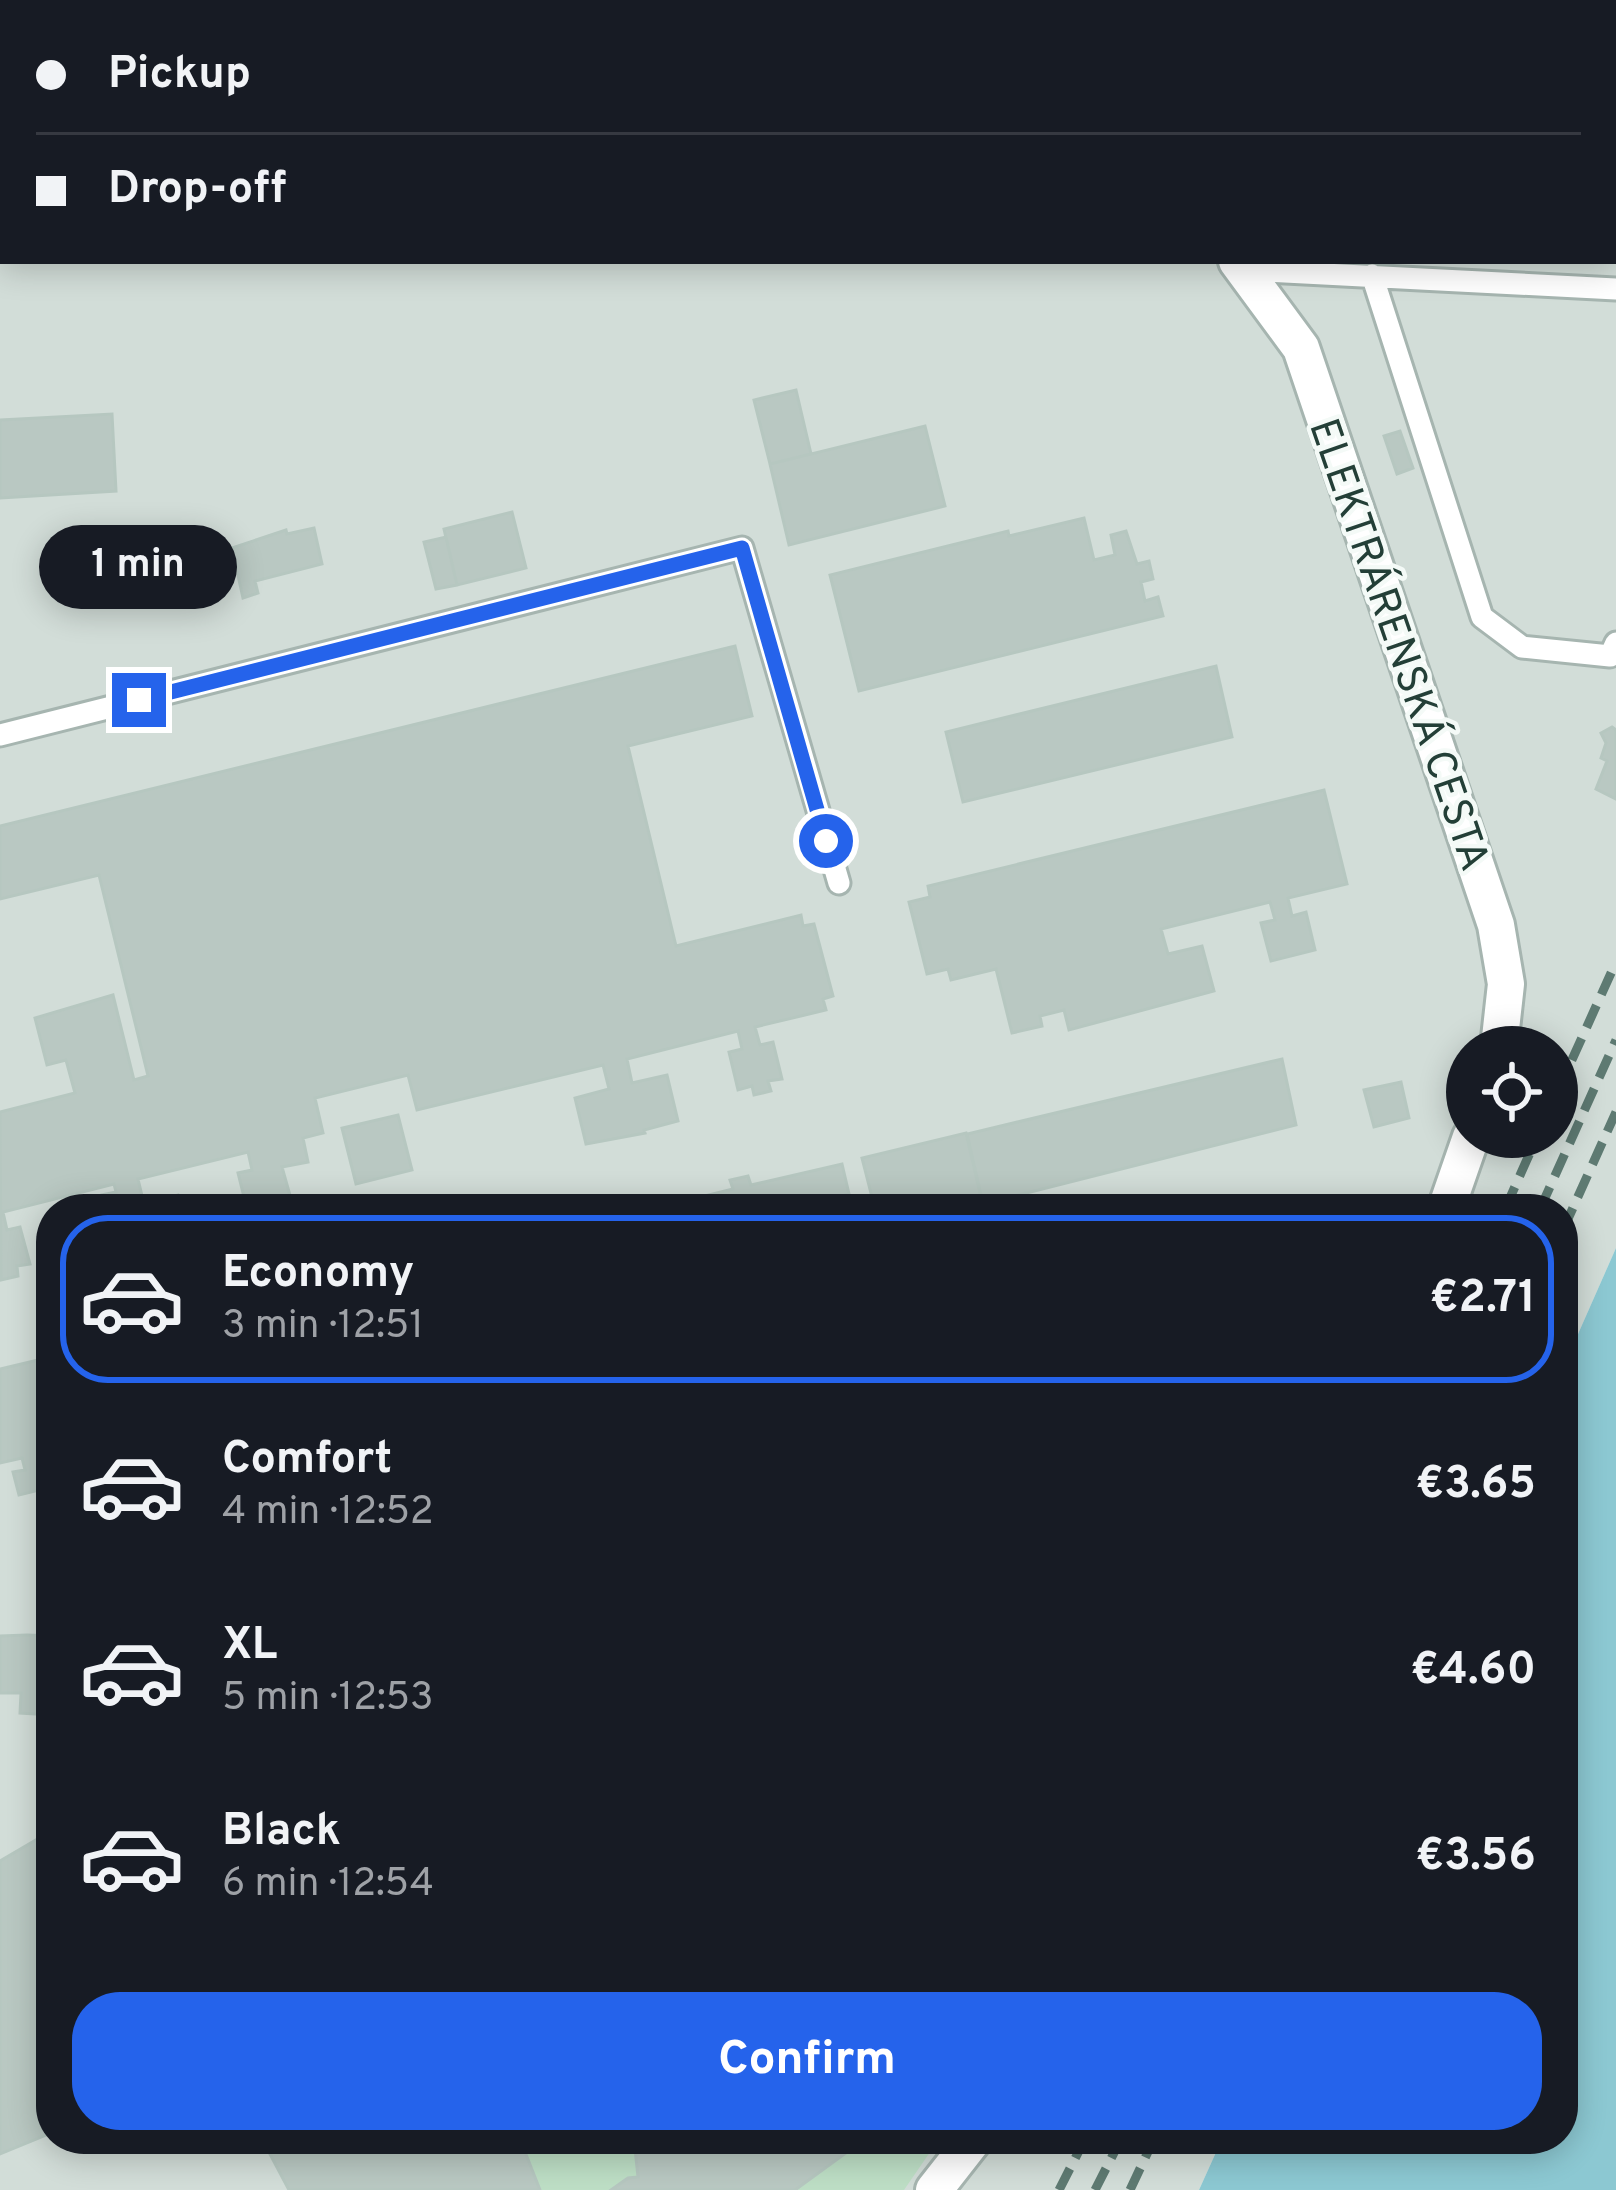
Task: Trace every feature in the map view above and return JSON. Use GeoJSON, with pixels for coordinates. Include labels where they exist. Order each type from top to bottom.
{"type":"FeatureCollection","features":[{"type":"Feature","properties":{"kind":"street","name":"ELEKTRÁRENSKÁ CESTA"},"geometry":{"type":"LineString","coordinates":[[1241,265],[1301,348],[1496,925],[1506,983],[1501,1026]]}},
{"type":"Feature","properties":{"kind":"street"},"geometry":{"type":"LineString","coordinates":[[1451,1194],[1464,1158]]}},
{"type":"Feature","properties":{"kind":"street"},"geometry":{"type":"LineString","coordinates":[[934,2190],[962,2154]]}},
{"type":"Feature","properties":{"kind":"lane"},"geometry":{"type":"LineString","coordinates":[[1241,265],[1616,290]]}},
{"type":"Feature","properties":{"kind":"lane"},"geometry":{"type":"LineString","coordinates":[[1372,275],[1482,617],[1522,647],[1610,656],[1616,643]]}},
{"type":"Feature","properties":{"kind":"lane"},"geometry":{"type":"LineString","coordinates":[[0,736],[742,548],[839,883]]}},
{"type":"Feature","properties":{"kind":"shaded area"},"geometry":{"type":"Polygon","coordinates":[[[0,264],[1616,264],[1616,1248],[1578,1334],[1578,1194],[36,1194],[36,2154],[1215,2154],[1199,2190],[0,2190],[0,264]]]}},
{"type":"Feature","properties":{"kind":"green space"},"geometry":{"type":"Polygon","coordinates":[[[526,2154],[636,2154],[638,2177],[611,2190],[540,2190],[526,2154]]]}},
{"type":"Feature","properties":{"kind":"green space"},"geometry":{"type":"Polygon","coordinates":[[[844,2154],[929,2154],[904,2190],[795,2190],[844,2154]]]}},
{"type":"Feature","properties":{"kind":"water"},"geometry":{"type":"Polygon","coordinates":[[[1616,1248],[1616,2190],[1199,2190],[1215,2154],[1578,2154],[1578,1334],[1616,1248]]]}},
{"type":"Feature","properties":{"kind":"building"},"geometry":{"type":"Polygon","coordinates":[[[796,390],[811,454],[770,464],[754,400],[796,390]]]}},
{"type":"Feature","properties":{"kind":"building"},"geometry":{"type":"Polygon","coordinates":[[[112,414],[116,491],[0,498],[0,420],[112,414]]]}},
{"type":"Feature","properties":{"kind":"building"},"geometry":{"type":"Polygon","coordinates":[[[925,426],[945,506],[789,545],[770,464],[925,426]]]}},
{"type":"Feature","properties":{"kind":"building"},"geometry":{"type":"Polygon","coordinates":[[[1400,431],[1413,468],[1397,474],[1384,436],[1400,431]]]}},
{"type":"Feature","properties":{"kind":"building"},"geometry":{"type":"Polygon","coordinates":[[[512,512],[526,568],[457,585],[444,529],[512,512]]]}},
{"type":"Feature","properties":{"kind":"building"},"geometry":{"type":"Polygon","coordinates":[[[1084,518],[1094,560],[1115,555],[1111,535],[1126,531],[1137,564],[1149,561],[1153,579],[1141,582],[1145,601],[1158,597],[1163,616],[859,691],[830,575],[1008,531],[1009,536],[1084,518]]]}},
{"type":"Feature","properties":{"kind":"building"},"geometry":{"type":"Polygon","coordinates":[[[314,528],[322,564],[255,581],[258,593],[243,598],[232,548],[286,530],[287,534],[314,528]]]}},
{"type":"Feature","properties":{"kind":"building"},"geometry":{"type":"Polygon","coordinates":[[[446,537],[457,585],[436,589],[424,542],[446,537]]]}},
{"type":"Feature","properties":{"kind":"building"},"geometry":{"type":"Polygon","coordinates":[[[735,646],[752,716],[628,746],[676,946],[801,915],[803,926],[814,924],[833,996],[823,999],[826,1010],[755,1027],[760,1045],[773,1042],[782,1079],[768,1081],[771,1091],[754,1095],[752,1086],[738,1090],[729,1052],[742,1049],[738,1031],[627,1059],[632,1083],[667,1075],[678,1121],[645,1133],[586,1144],[575,1098],[609,1089],[603,1065],[417,1110],[408,1075],[315,1098],[323,1133],[303,1138],[308,1162],[282,1167],[290,1194],[243,1194],[238,1173],[252,1170],[248,1152],[138,1179],[142,1194],[107,1194],[116,1192],[114,1184],[74,1194],[36,1194],[36,1204],[3,1212],[7,1230],[20,1227],[30,1264],[17,1266],[18,1276],[1,1280],[0,1112],[75,1093],[66,1060],[47,1065],[35,1018],[113,995],[134,1080],[148,1076],[99,875],[0,899],[0,826],[735,646]]]}},
{"type":"Feature","properties":{"kind":"building"},"geometry":{"type":"Polygon","coordinates":[[[1216,666],[1232,737],[963,802],[946,732],[1216,666]]]}},
{"type":"Feature","properties":{"kind":"building"},"geometry":{"type":"Polygon","coordinates":[[[1612,727],[1616,730],[1616,799],[1596,789],[1607,761],[1601,758],[1606,743],[1601,733],[1612,727]]]}},
{"type":"Feature","properties":{"kind":"building"},"geometry":{"type":"Polygon","coordinates":[[[1324,790],[1347,884],[1288,898],[1292,916],[1306,912],[1315,950],[1271,961],[1261,923],[1275,920],[1270,902],[1161,929],[1168,954],[1202,946],[1214,991],[1069,1030],[1064,1010],[1040,1016],[1042,1026],[1012,1033],[996,969],[951,980],[948,969],[927,974],[909,902],[930,897],[928,886],[1324,790]]]}},
{"type":"Feature","properties":{"kind":"building"},"geometry":{"type":"Polygon","coordinates":[[[1282,1059],[1296,1125],[1023,1194],[981,1194],[967,1134],[1282,1059]]]}},
{"type":"Feature","properties":{"kind":"building"},"geometry":{"type":"Polygon","coordinates":[[[1401,1082],[1409,1118],[1374,1127],[1364,1090],[1401,1082]]]}},
{"type":"Feature","properties":{"kind":"building"},"geometry":{"type":"Polygon","coordinates":[[[398,1115],[412,1170],[356,1184],[342,1128],[398,1115]]]}},
{"type":"Feature","properties":{"kind":"building"},"geometry":{"type":"Polygon","coordinates":[[[966,1133],[980,1194],[871,1194],[862,1158],[966,1133]]]}},
{"type":"Feature","properties":{"kind":"building"},"geometry":{"type":"Polygon","coordinates":[[[842,1164],[849,1194],[713,1194],[733,1189],[730,1180],[748,1176],[751,1185],[842,1164]]]}},
{"type":"Feature","properties":{"kind":"building"},"geometry":{"type":"Polygon","coordinates":[[[36,1361],[36,1491],[19,1495],[13,1472],[25,1470],[22,1458],[0,1463],[0,1369],[36,1361]]]}},
{"type":"Feature","properties":{"kind":"building"},"geometry":{"type":"Polygon","coordinates":[[[36,1635],[36,1714],[20,1713],[21,1693],[0,1693],[0,1636],[36,1635]]]}},
{"type":"Feature","properties":{"kind":"building"},"geometry":{"type":"Polygon","coordinates":[[[36,1840],[36,2139],[0,2154],[0,1861],[36,1840]]]}},
{"type":"Feature","properties":{"kind":"building"},"geometry":{"type":"Polygon","coordinates":[[[270,2154],[526,2154],[540,2190],[289,2190],[270,2154]]]}},
{"type":"Feature","properties":{"kind":"building"},"geometry":{"type":"Polygon","coordinates":[[[636,2154],[844,2154],[795,2190],[611,2190],[638,2177],[636,2154]]]}},
{"type":"Feature","properties":{"kind":"railway"},"geometry":{"type":"LineString","coordinates":[[1578,1046],[1616,962]]}},
{"type":"Feature","properties":{"kind":"railway"},"geometry":{"type":"LineString","coordinates":[[1547,1194],[1616,1040]]}},
{"type":"Feature","properties":{"kind":"railway"},"geometry":{"type":"LineString","coordinates":[[1578,1197],[1616,1112]]}},
{"type":"Feature","properties":{"kind":"railway"},"geometry":{"type":"LineString","coordinates":[[1512,1194],[1528,1158]]}},
{"type":"Feature","properties":{"kind":"railway"},"geometry":{"type":"LineString","coordinates":[[1059,2190],[1077,2154]]}},
{"type":"Feature","properties":{"kind":"railway"},"geometry":{"type":"LineString","coordinates":[[1095,2190],[1113,2154]]}},
{"type":"Feature","properties":{"kind":"railway"},"geometry":{"type":"LineString","coordinates":[[1130,2190],[1147,2154]]}},
{"type":"Feature","properties":{"kind":"route"},"geometry":{"type":"LineString","coordinates":[[139,700],[742,548],[826,841]]}}]}
